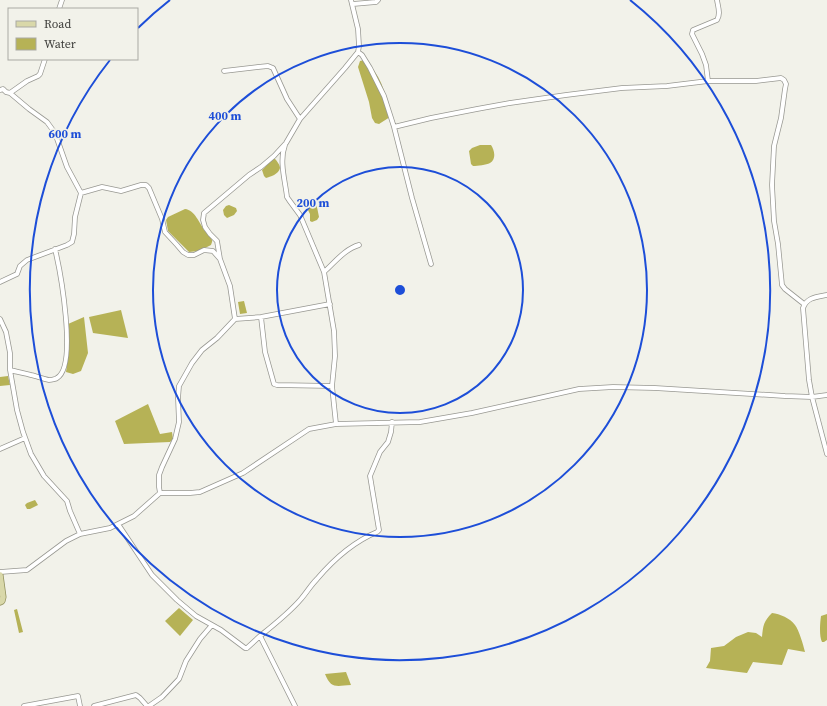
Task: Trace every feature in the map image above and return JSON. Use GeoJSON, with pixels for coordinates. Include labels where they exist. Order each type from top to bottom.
{"type":"FeatureCollection","features":[{"type":"Feature","properties":{"kind":"main road"},"geometry":{"type":"LineString","coordinates":[[0,574],[3,597],[2,601],[0,602]]}},
{"type":"Feature","properties":{"kind":"street"},"geometry":{"type":"LineString","coordinates":[[336,424],[332,386],[335,337],[324,272],[300,215],[289,200],[282,158],[286,143],[300,120],[358,52],[359,41],[352,2],[376,2],[378,0]]}},
{"type":"Feature","properties":{"kind":"street"},"geometry":{"type":"LineString","coordinates":[[708,81],[706,65],[692,32],[693,30],[718,20],[719,13],[717,0]]}},
{"type":"Feature","properties":{"kind":"street"},"geometry":{"type":"LineString","coordinates":[[358,52],[362,55],[370,68],[384,96],[394,127],[431,264]]}},
{"type":"Feature","properties":{"kind":"street"},"geometry":{"type":"LineString","coordinates":[[10,93],[38,76],[45,60]]}},
{"type":"Feature","properties":{"kind":"street"},"geometry":{"type":"LineString","coordinates":[[224,70],[264,66],[273,68],[287,99],[300,120]]}},
{"type":"Feature","properties":{"kind":"street"},"geometry":{"type":"LineString","coordinates":[[394,127],[431,118],[510,103],[622,88],[667,86],[708,81],[756,81],[781,78],[786,84],[786,89],[774,146],[772,203],[782,284],[804,304]]}},
{"type":"Feature","properties":{"kind":"street"},"geometry":{"type":"LineString","coordinates":[[0,90],[10,93],[47,122],[55,133],[67,167],[81,193],[75,217],[72,242],[27,260],[20,266],[17,274],[0,282]]}},
{"type":"Feature","properties":{"kind":"street"},"geometry":{"type":"LineString","coordinates":[[235,319],[230,286],[220,259],[217,241],[205,227],[203,220],[204,213],[274,156],[286,143]]}},
{"type":"Feature","properties":{"kind":"street"},"geometry":{"type":"LineString","coordinates":[[81,193],[102,187],[121,191],[146,185],[149,188],[158,208],[165,232],[183,252],[188,255],[194,255],[204,250],[213,251],[220,259]]}},
{"type":"Feature","properties":{"kind":"street"},"geometry":{"type":"LineString","coordinates":[[324,272],[346,251],[359,245]]}},
{"type":"Feature","properties":{"kind":"street"},"geometry":{"type":"LineString","coordinates":[[10,370],[49,380],[58,378],[63,372],[66,362],[67,332],[60,273],[55,249]]}},
{"type":"Feature","properties":{"kind":"street"},"geometry":{"type":"LineString","coordinates":[[827,295],[812,298],[804,304],[803,308],[809,380],[827,454]]}},
{"type":"Feature","properties":{"kind":"street"},"geometry":{"type":"LineString","coordinates":[[160,493],[160,475],[175,439],[179,422],[179,386],[192,363],[202,350],[217,338],[235,319],[261,317],[330,304]]}},
{"type":"Feature","properties":{"kind":"street"},"geometry":{"type":"LineString","coordinates":[[261,317],[265,352],[274,384],[332,386]]}},
{"type":"Feature","properties":{"kind":"street"},"geometry":{"type":"LineString","coordinates":[[0,319],[6,332],[10,353],[10,370],[17,410],[25,438],[31,454],[44,476],[66,501],[80,534]]}},
{"type":"Feature","properties":{"kind":"street"},"geometry":{"type":"LineString","coordinates":[[0,574],[27,570],[66,542],[80,534],[110,528],[134,516],[160,493],[200,492],[243,473],[308,429],[336,424],[420,422],[472,413],[579,389],[613,387],[655,388],[785,396],[812,397],[827,395]]}},
{"type":"Feature","properties":{"kind":"street"},"geometry":{"type":"LineString","coordinates":[[118,524],[152,575],[177,600],[196,616],[221,630],[247,648],[282,619],[346,549],[379,530],[370,476],[380,452],[388,442],[392,422]]}},
{"type":"Feature","properties":{"kind":"street"},"geometry":{"type":"LineString","coordinates":[[0,449],[25,438]]}},
{"type":"Feature","properties":{"kind":"street"},"geometry":{"type":"LineString","coordinates":[[94,706],[136,695],[148,706],[162,697],[179,679],[186,661],[200,639],[212,625]]}},
{"type":"Feature","properties":{"kind":"street"},"geometry":{"type":"LineString","coordinates":[[260,636],[295,706]]}},
{"type":"Feature","properties":{"kind":"street"},"geometry":{"type":"LineString","coordinates":[[24,706],[78,696],[80,706]]}},
{"type":"Feature","properties":{"kind":"water"},"geometry":{"type":"Polygon","coordinates":[[[367,60],[378,77],[384,89],[390,109],[390,117],[379,124],[375,123],[372,118],[369,102],[358,67],[360,61],[367,60]]]}},
{"type":"Feature","properties":{"kind":"water"},"geometry":{"type":"Polygon","coordinates":[[[480,145],[491,145],[494,151],[494,159],[488,164],[473,166],[471,164],[469,151],[480,145]]]}},
{"type":"Feature","properties":{"kind":"water"},"geometry":{"type":"Polygon","coordinates":[[[274,158],[280,168],[274,175],[266,178],[262,170],[274,158]]]}},
{"type":"Feature","properties":{"kind":"water"},"geometry":{"type":"Polygon","coordinates":[[[310,202],[316,202],[319,217],[317,220],[312,222],[310,221],[310,214],[308,210],[310,202]]]}},
{"type":"Feature","properties":{"kind":"water"},"geometry":{"type":"Polygon","coordinates":[[[229,205],[236,208],[237,211],[234,215],[227,218],[224,215],[223,210],[229,205]]]}},
{"type":"Feature","properties":{"kind":"water"},"geometry":{"type":"Polygon","coordinates":[[[185,209],[192,212],[212,239],[211,245],[199,251],[189,252],[168,231],[166,220],[168,217],[185,209]]]}},
{"type":"Feature","properties":{"kind":"water"},"geometry":{"type":"Polygon","coordinates":[[[244,301],[247,313],[240,314],[238,302],[244,301]]]}},
{"type":"Feature","properties":{"kind":"water"},"geometry":{"type":"Polygon","coordinates":[[[121,310],[128,338],[93,333],[89,317],[121,310]]]}},
{"type":"Feature","properties":{"kind":"water"},"geometry":{"type":"Polygon","coordinates":[[[84,317],[88,353],[81,371],[73,374],[66,372],[69,349],[68,324],[84,317]]]}},
{"type":"Feature","properties":{"kind":"water"},"geometry":{"type":"Polygon","coordinates":[[[8,376],[10,385],[0,386],[0,377],[8,376]]]}},
{"type":"Feature","properties":{"kind":"water"},"geometry":{"type":"Polygon","coordinates":[[[148,404],[160,434],[172,432],[173,439],[170,442],[124,444],[115,421],[148,404]]]}},
{"type":"Feature","properties":{"kind":"water"},"geometry":{"type":"Polygon","coordinates":[[[35,500],[38,505],[27,509],[25,505],[35,500]]]}},
{"type":"Feature","properties":{"kind":"water"},"geometry":{"type":"Polygon","coordinates":[[[179,608],[193,620],[180,636],[165,621],[179,608]]]}},
{"type":"Feature","properties":{"kind":"water"},"geometry":{"type":"Polygon","coordinates":[[[17,609],[23,632],[19,633],[14,610],[17,609]]]}},
{"type":"Feature","properties":{"kind":"water"},"geometry":{"type":"Polygon","coordinates":[[[772,613],[785,617],[793,623],[799,634],[805,652],[788,649],[782,665],[753,662],[747,673],[706,668],[710,661],[711,648],[724,646],[736,637],[748,632],[756,633],[762,637],[764,624],[772,613]]]}},
{"type":"Feature","properties":{"kind":"water"},"geometry":{"type":"Polygon","coordinates":[[[827,614],[827,640],[822,642],[820,633],[821,616],[827,614]]]}},
{"type":"Feature","properties":{"kind":"water"},"geometry":{"type":"Polygon","coordinates":[[[346,672],[351,685],[335,686],[329,682],[325,674],[346,672]]]}}]}
